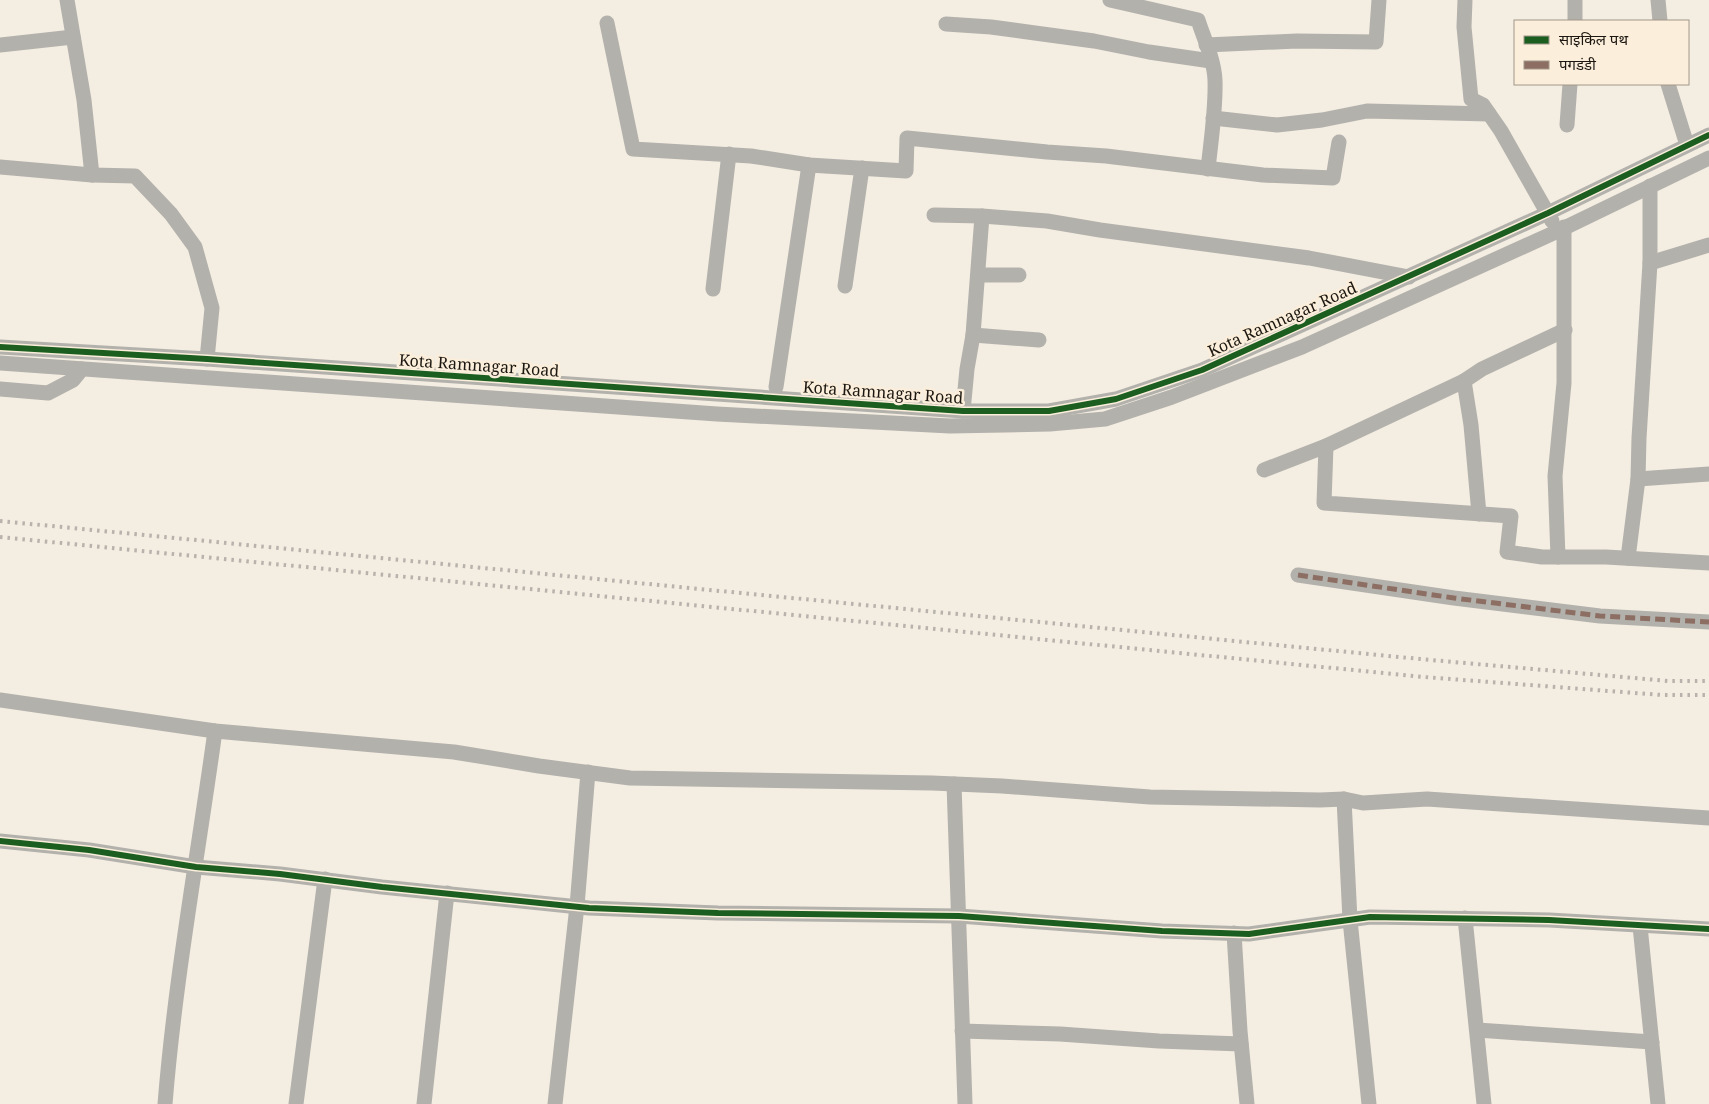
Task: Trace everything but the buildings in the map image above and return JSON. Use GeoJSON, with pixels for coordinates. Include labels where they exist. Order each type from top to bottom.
{"type":"FeatureCollection","features":[{"type":"Feature","properties":{"kind":"street"},"geometry":{"type":"LineString","coordinates":[[66,0],[84,100],[92,175]]}},
{"type":"Feature","properties":{"kind":"street"},"geometry":{"type":"LineString","coordinates":[[1110,0],[1198,20],[1215,79],[1208,169]]}},
{"type":"Feature","properties":{"kind":"street"},"geometry":{"type":"LineString","coordinates":[[1206,45],[1376,42],[1379,0]]}},
{"type":"Feature","properties":{"kind":"street"},"geometry":{"type":"LineString","coordinates":[[1465,0],[1464,27],[1471,99],[1483,105],[1548,212],[1561,229],[1566,330],[1564,383],[1555,476],[1558,557]]}},
{"type":"Feature","properties":{"kind":"street"},"geometry":{"type":"LineString","coordinates":[[1575,0],[1575,20]]}},
{"type":"Feature","properties":{"kind":"street"},"geometry":{"type":"LineString","coordinates":[[1658,0],[1660,20]]}},
{"type":"Feature","properties":{"kind":"street"},"geometry":{"type":"LineString","coordinates":[[607,23],[633,149],[729,154],[809,165],[906,171],[907,138],[1106,156],[1208,169],[1333,178],[1339,142]]}},
{"type":"Feature","properties":{"kind":"street"},"geometry":{"type":"LineString","coordinates":[[946,24],[991,27],[1211,60]]}},
{"type":"Feature","properties":{"kind":"street"},"geometry":{"type":"LineString","coordinates":[[0,45],[73,37]]}},
{"type":"Feature","properties":{"kind":"street"},"geometry":{"type":"LineString","coordinates":[[1567,125],[1570,85]]}},
{"type":"Feature","properties":{"kind":"street"},"geometry":{"type":"LineString","coordinates":[[1668,85],[1687,145]]}},
{"type":"Feature","properties":{"kind":"street"},"geometry":{"type":"LineString","coordinates":[[1213,118],[1277,125],[1322,120],[1367,111],[1489,114]]}},
{"type":"Feature","properties":{"kind":"street","name":"Kota Ramnagar Road"},"geometry":{"type":"LineString","coordinates":[[0,347],[123,353],[963,411],[1048,411],[1116,400],[1202,370],[1409,277],[1709,135]]}},
{"type":"Feature","properties":{"kind":"street"},"geometry":{"type":"LineString","coordinates":[[713,288],[729,154]]}},
{"type":"Feature","properties":{"kind":"street"},"geometry":{"type":"LineString","coordinates":[[0,364],[717,414],[950,426],[1050,424],[1105,418],[1172,397],[1302,347],[1561,229],[1709,158]]}},
{"type":"Feature","properties":{"kind":"street"},"geometry":{"type":"LineString","coordinates":[[776,387],[809,165]]}},
{"type":"Feature","properties":{"kind":"street"},"geometry":{"type":"LineString","coordinates":[[0,167],[92,175],[135,176],[171,214],[195,246],[212,308],[207,359]]}},
{"type":"Feature","properties":{"kind":"street"},"geometry":{"type":"LineString","coordinates":[[845,286],[862,168]]}},
{"type":"Feature","properties":{"kind":"street"},"geometry":{"type":"LineString","coordinates":[[1628,558],[1638,479],[1650,262],[1650,186]]}},
{"type":"Feature","properties":{"kind":"street"},"geometry":{"type":"LineString","coordinates":[[934,215],[982,216],[1047,221],[1100,230],[1309,258],[1409,277]]}},
{"type":"Feature","properties":{"kind":"street"},"geometry":{"type":"LineString","coordinates":[[963,411],[967,369],[973,335],[982,216]]}},
{"type":"Feature","properties":{"kind":"street"},"geometry":{"type":"LineString","coordinates":[[1650,262],[1709,245]]}},
{"type":"Feature","properties":{"kind":"street"},"geometry":{"type":"LineString","coordinates":[[978,274],[1019,276]]}},
{"type":"Feature","properties":{"kind":"street"},"geometry":{"type":"LineString","coordinates":[[1264,470],[1326,446],[1464,381],[1482,369],[1566,330]]}},
{"type":"Feature","properties":{"kind":"street"},"geometry":{"type":"LineString","coordinates":[[973,335],[1039,340]]}},
{"type":"Feature","properties":{"kind":"street"},"geometry":{"type":"LineString","coordinates":[[120,372],[123,353]]}},
{"type":"Feature","properties":{"kind":"street"},"geometry":{"type":"LineString","coordinates":[[0,389],[48,393],[73,380],[82,369]]}},
{"type":"Feature","properties":{"kind":"street"},"geometry":{"type":"LineString","coordinates":[[1464,381],[1471,425],[1479,514]]}},
{"type":"Feature","properties":{"kind":"street"},"geometry":{"type":"LineString","coordinates":[[1326,446],[1324,503],[1511,516],[1507,552],[1542,557],[1628,558],[1709,563]]}},
{"type":"Feature","properties":{"kind":"street"},"geometry":{"type":"LineString","coordinates":[[1638,479],[1709,474]]}},
{"type":"Feature","properties":{"kind":"street"},"geometry":{"type":"LineString","coordinates":[[1298,575],[1454,598],[1600,616],[1709,622]]}},
{"type":"Feature","properties":{"kind":"street"},"geometry":{"type":"LineString","coordinates":[[0,700],[215,731],[454,752],[630,778],[773,779],[954,784],[1150,797],[1344,799],[1362,803],[1427,799],[1709,818]]}},
{"type":"Feature","properties":{"kind":"street"},"geometry":{"type":"LineString","coordinates":[[165,1104],[168,1062],[180,968],[215,731]]}},
{"type":"Feature","properties":{"kind":"street"},"geometry":{"type":"LineString","coordinates":[[555,1104],[577,906],[588,772]]}},
{"type":"Feature","properties":{"kind":"street"},"geometry":{"type":"LineString","coordinates":[[954,784],[965,1104]]}},
{"type":"Feature","properties":{"kind":"street"},"geometry":{"type":"LineString","coordinates":[[1344,799],[1350,920],[1369,1104]]}},
{"type":"Feature","properties":{"kind":"street"},"geometry":{"type":"LineString","coordinates":[[0,841],[89,850],[196,866],[577,906],[727,913],[959,916],[1162,931],[1248,934],[1370,918],[1549,920],[1709,930]]}},
{"type":"Feature","properties":{"kind":"street"},"geometry":{"type":"LineString","coordinates":[[296,1104],[325,880]]}},
{"type":"Feature","properties":{"kind":"street"},"geometry":{"type":"LineString","coordinates":[[424,1104],[446,893]]}},
{"type":"Feature","properties":{"kind":"street"},"geometry":{"type":"LineString","coordinates":[[1465,918],[1484,1104]]}},
{"type":"Feature","properties":{"kind":"street"},"geometry":{"type":"LineString","coordinates":[[1640,926],[1658,1104]]}},
{"type":"Feature","properties":{"kind":"street"},"geometry":{"type":"LineString","coordinates":[[1234,933],[1247,1104]]}},
{"type":"Feature","properties":{"kind":"street"},"geometry":{"type":"LineString","coordinates":[[1477,1030],[1652,1042]]}},
{"type":"Feature","properties":{"kind":"street"},"geometry":{"type":"LineString","coordinates":[[962,1031],[1060,1034],[1159,1041],[1241,1044]]}},
{"type":"Feature","properties":{"kind":"railway"},"geometry":{"type":"LineString","coordinates":[[0,521],[1420,659],[1668,681],[1709,681]]}},
{"type":"Feature","properties":{"kind":"railway"},"geometry":{"type":"LineString","coordinates":[[0,537],[1424,677],[1662,695],[1709,695]]}},
{"type":"Feature","properties":{"kind":"marked path"},"geometry":{"type":"LineString","coordinates":[[1298,575],[1454,598],[1600,616],[1709,622]]}},
{"type":"Feature","properties":{"kind":"cycle path"},"geometry":{"type":"LineString","coordinates":[[0,347],[207,359],[963,411],[1049,411],[1116,399],[1202,370],[1548,213],[1709,135]]}},
{"type":"Feature","properties":{"kind":"cycle path"},"geometry":{"type":"LineString","coordinates":[[0,841],[89,850],[196,867],[280,874],[382,887],[589,908],[718,913],[959,916],[1162,931],[1249,934],[1370,917],[1549,920],[1709,929]]}}]}
